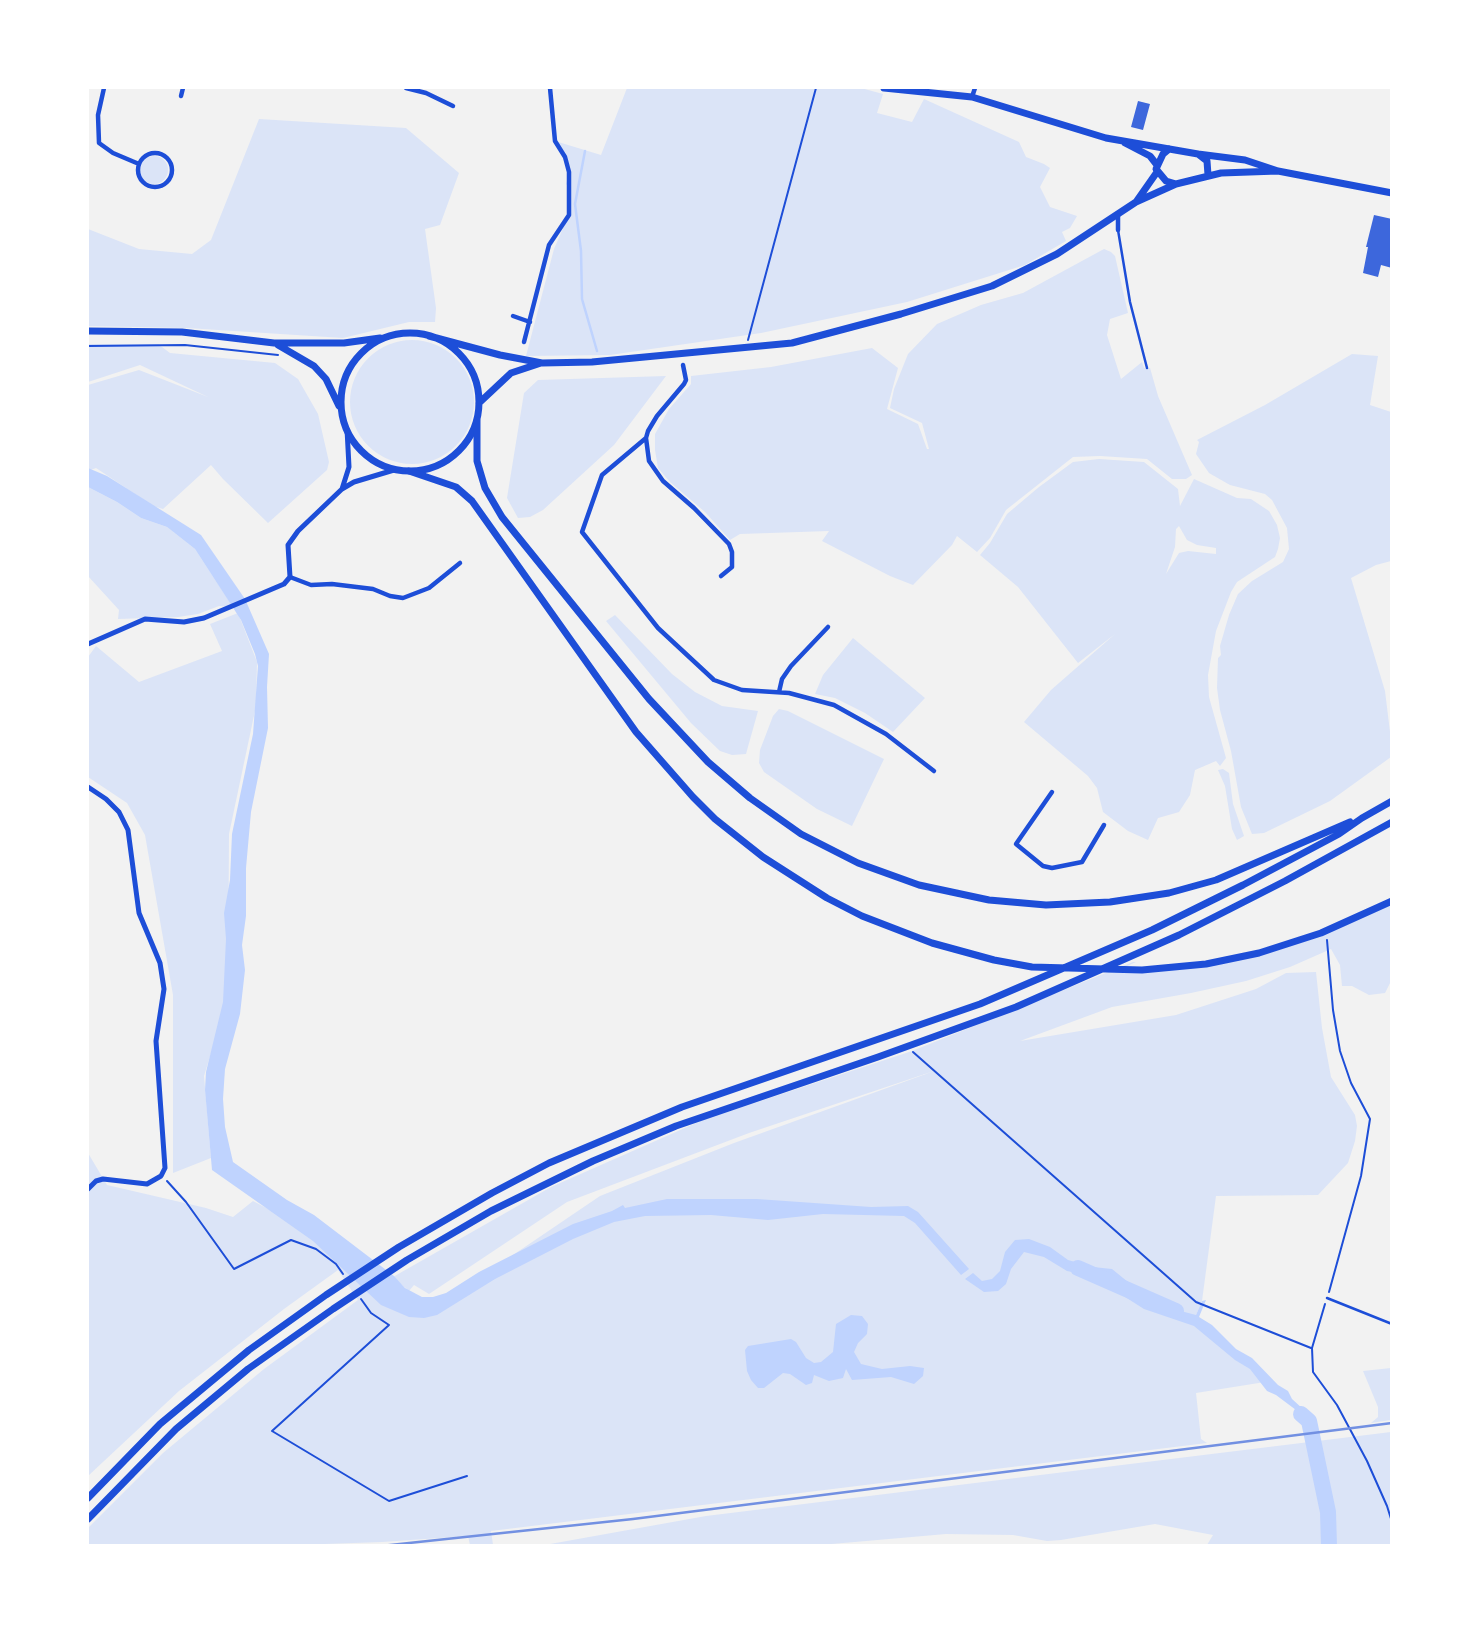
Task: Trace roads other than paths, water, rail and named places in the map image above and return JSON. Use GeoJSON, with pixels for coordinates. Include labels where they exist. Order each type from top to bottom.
{"type":"FeatureCollection","features":[{"type":"Feature","properties":{"kind":"main road"},"geometry":{"type":"LineString","coordinates":[[884,88],[972,97],[1125,143],[1150,156],[1166,181],[1176,184]]}},
{"type":"Feature","properties":{"kind":"main road"},"geometry":{"type":"LineString","coordinates":[[1125,143],[1135,142],[1245,160],[1278,171],[1391,193]]}},
{"type":"Feature","properties":{"kind":"main road"},"geometry":{"type":"LineString","coordinates":[[1136,202],[1169,149]]}},
{"type":"Feature","properties":{"kind":"main road"},"geometry":{"type":"LineString","coordinates":[[1198,154],[1207,161],[1208,175]]}},
{"type":"Feature","properties":{"kind":"main road"},"geometry":{"type":"LineString","coordinates":[[88,331],[182,332],[274,342],[344,343],[415,333],[542,363],[592,362],[792,343],[992,286],[1057,254],[1136,202],[1176,184],[1208,175],[1244,170],[1278,171]]}},
{"type":"Feature","properties":{"kind":"main road"},"geometry":{"type":"LineString","coordinates":[[429,336],[452,347],[468,365],[477,385],[477,461],[485,488],[502,517],[649,699],[708,762],[750,798],[801,834],[858,863],[919,885],[989,900],[1046,905],[1110,902],[1169,893],[1216,880],[1362,818]]}},
{"type":"Feature","properties":{"kind":"main road"},"geometry":{"type":"LineString","coordinates":[[341,410],[344,381],[353,362],[372,344],[387,337]]}},
{"type":"Feature","properties":{"kind":"main road"},"geometry":{"type":"LineString","coordinates":[[274,342],[314,366],[326,379],[357,447],[378,464],[394,470],[430,468],[454,456],[471,436],[477,421]]}},
{"type":"Feature","properties":{"kind":"main road"},"geometry":{"type":"LineString","coordinates":[[479,403],[511,373],[542,363]]}},
{"type":"Feature","properties":{"kind":"main road"},"geometry":{"type":"LineString","coordinates":[[409,471],[456,487],[472,502],[636,732],[708,811],[763,857],[827,898],[862,916],[963,953],[1032,967],[1142,970],[1206,964],[1259,953],[1326,931],[1391,901]]}},
{"type":"Feature","properties":{"kind":"main road"},"geometry":{"type":"LineString","coordinates":[[88,1498],[159,1424],[249,1350],[399,1247],[549,1163],[682,1107],[980,1004],[1041,978],[1178,918],[1339,834],[1391,801]]}},
{"type":"Feature","properties":{"kind":"main road"},"geometry":{"type":"LineString","coordinates":[[88,1519],[176,1429],[248,1369],[407,1260],[491,1211],[593,1161],[676,1126],[1016,1007],[1179,935],[1391,822]]}},
{"type":"Feature","properties":{"kind":"street"},"geometry":{"type":"LineString","coordinates":[[104,88],[98,115],[99,143],[113,153],[139,164]]}},
{"type":"Feature","properties":{"kind":"street"},"geometry":{"type":"LineString","coordinates":[[181,96],[183,88]]}},
{"type":"Feature","properties":{"kind":"street"},"geometry":{"type":"LineString","coordinates":[[406,88],[426,93],[453,106]]}},
{"type":"Feature","properties":{"kind":"street"},"geometry":{"type":"LineString","coordinates":[[524,342],[549,245],[569,215],[569,172],[565,157],[555,141],[550,88]]}},
{"type":"Feature","properties":{"kind":"street"},"geometry":{"type":"LineString","coordinates":[[972,97],[975,88]]}},
{"type":"Feature","properties":{"kind":"street"},"geometry":{"type":"LineString","coordinates":[[148,155],[161,155],[170,164],[170,176],[158,187],[146,185],[140,178],[139,164],[148,155]]}},
{"type":"Feature","properties":{"kind":"street"},"geometry":{"type":"LineString","coordinates":[[1118,216],[1118,230]]}},
{"type":"Feature","properties":{"kind":"street"},"geometry":{"type":"LineString","coordinates":[[513,316],[530,322]]}},
{"type":"Feature","properties":{"kind":"street"},"geometry":{"type":"LineString","coordinates":[[683,365],[686,380],[684,384],[657,416],[646,438],[602,475],[582,531],[658,628],[715,680],[742,690],[779,692],[823,701],[851,713],[900,744],[934,771]]}},
{"type":"Feature","properties":{"kind":"street"},"geometry":{"type":"LineString","coordinates":[[342,489],[349,467],[347,429]]}},
{"type":"Feature","properties":{"kind":"street"},"geometry":{"type":"LineString","coordinates":[[646,438],[649,461],[658,476],[706,519],[729,544],[732,567],[721,576]]}},
{"type":"Feature","properties":{"kind":"street"},"geometry":{"type":"LineString","coordinates":[[88,644],[145,619],[184,622],[204,618],[284,584],[290,577],[288,545],[293,537],[342,489],[394,470]]}},
{"type":"Feature","properties":{"kind":"street"},"geometry":{"type":"LineString","coordinates":[[290,577],[311,585],[332,584],[373,589],[403,598],[429,588],[460,563]]}},
{"type":"Feature","properties":{"kind":"street"},"geometry":{"type":"LineString","coordinates":[[779,692],[782,679],[791,666],[828,627]]}},
{"type":"Feature","properties":{"kind":"street"},"geometry":{"type":"LineString","coordinates":[[88,787],[119,811],[128,830],[139,913],[160,963],[164,989],[156,1041],[164,1168],[162,1176],[147,1184],[103,1179],[96,1181],[88,1189]]}},
{"type":"Feature","properties":{"kind":"street"},"geometry":{"type":"LineString","coordinates":[[1052,792],[1016,844],[1043,866],[1052,868],[1082,862],[1104,825]]}},
{"type":"Feature","properties":{"kind":"lane"},"geometry":{"type":"LineString","coordinates":[[1118,230],[1130,302],[1147,368]]}},
{"type":"Feature","properties":{"kind":"lane"},"geometry":{"type":"LineString","coordinates":[[1327,1298],[1391,1324]]}},
{"type":"Feature","properties":{"kind":"water"},"geometry":{"type":"Polygon","coordinates":[[[88,468],[107,476],[201,535],[245,599],[269,654],[268,728],[251,812],[246,868],[246,916],[242,945],[245,970],[240,1014],[225,1069],[225,1127],[233,1162],[287,1200],[314,1215],[394,1276],[405,1288],[422,1297],[446,1293],[479,1272],[573,1224],[623,1205],[625,1208],[667,1199],[757,1199],[871,1207],[908,1206],[918,1212],[969,1269],[961,1275],[915,1223],[904,1216],[823,1214],[768,1220],[711,1215],[645,1216],[614,1222],[573,1239],[495,1279],[437,1315],[409,1317],[381,1305],[313,1241],[212,1170],[206,1072],[223,1002],[226,939],[224,913],[230,880],[232,834],[253,734],[258,666],[241,620],[195,549],[167,527],[141,518],[88,487],[88,468]]]}},
{"type":"Feature","properties":{"kind":"water"},"geometry":{"type":"Polygon","coordinates":[[[1029,1239],[1050,1247],[1068,1260],[1112,1269],[1150,1300],[1173,1309],[1196,1315],[1202,1301],[1206,1300],[1199,1317],[1212,1325],[1236,1349],[1252,1358],[1278,1385],[1288,1391],[1292,1399],[1313,1418],[1318,1430],[1308,1431],[1296,1410],[1267,1391],[1250,1369],[1194,1326],[1144,1309],[1122,1295],[1117,1285],[1107,1279],[1067,1271],[1044,1257],[1024,1252],[1011,1269],[1006,1284],[998,1291],[984,1292],[965,1279],[973,1273],[982,1281],[992,1279],[1000,1271],[1005,1252],[1015,1240],[1029,1239]]]}},
{"type":"Feature","properties":{"kind":"water"},"geometry":{"type":"Polygon","coordinates":[[[851,1315],[862,1316],[868,1324],[867,1334],[854,1352],[861,1364],[882,1369],[910,1366],[924,1368],[923,1376],[914,1384],[891,1377],[852,1380],[846,1369],[843,1378],[829,1381],[814,1375],[812,1383],[806,1385],[790,1374],[783,1373],[764,1388],[758,1388],[751,1380],[747,1371],[745,1350],[748,1346],[791,1339],[806,1358],[814,1363],[821,1362],[833,1352],[836,1324],[851,1315]]]}},
{"type":"Feature","properties":{"kind":"waterway"},"geometry":{"type":"LineString","coordinates":[[585,151],[575,204],[581,251],[582,299],[597,351]]}},
{"type":"Feature","properties":{"kind":"waterway"},"geometry":{"type":"LineString","coordinates":[[1078,1268],[1176,1311]]}},
{"type":"Feature","properties":{"kind":"waterway"},"geometry":{"type":"LineString","coordinates":[[1301,1414],[1309,1421],[1328,1512],[1329,1546]]}},
{"type":"Feature","properties":{"kind":"railway"},"geometry":{"type":"LineString","coordinates":[[381,1546],[633,1519],[1392,1423]]}}]}
